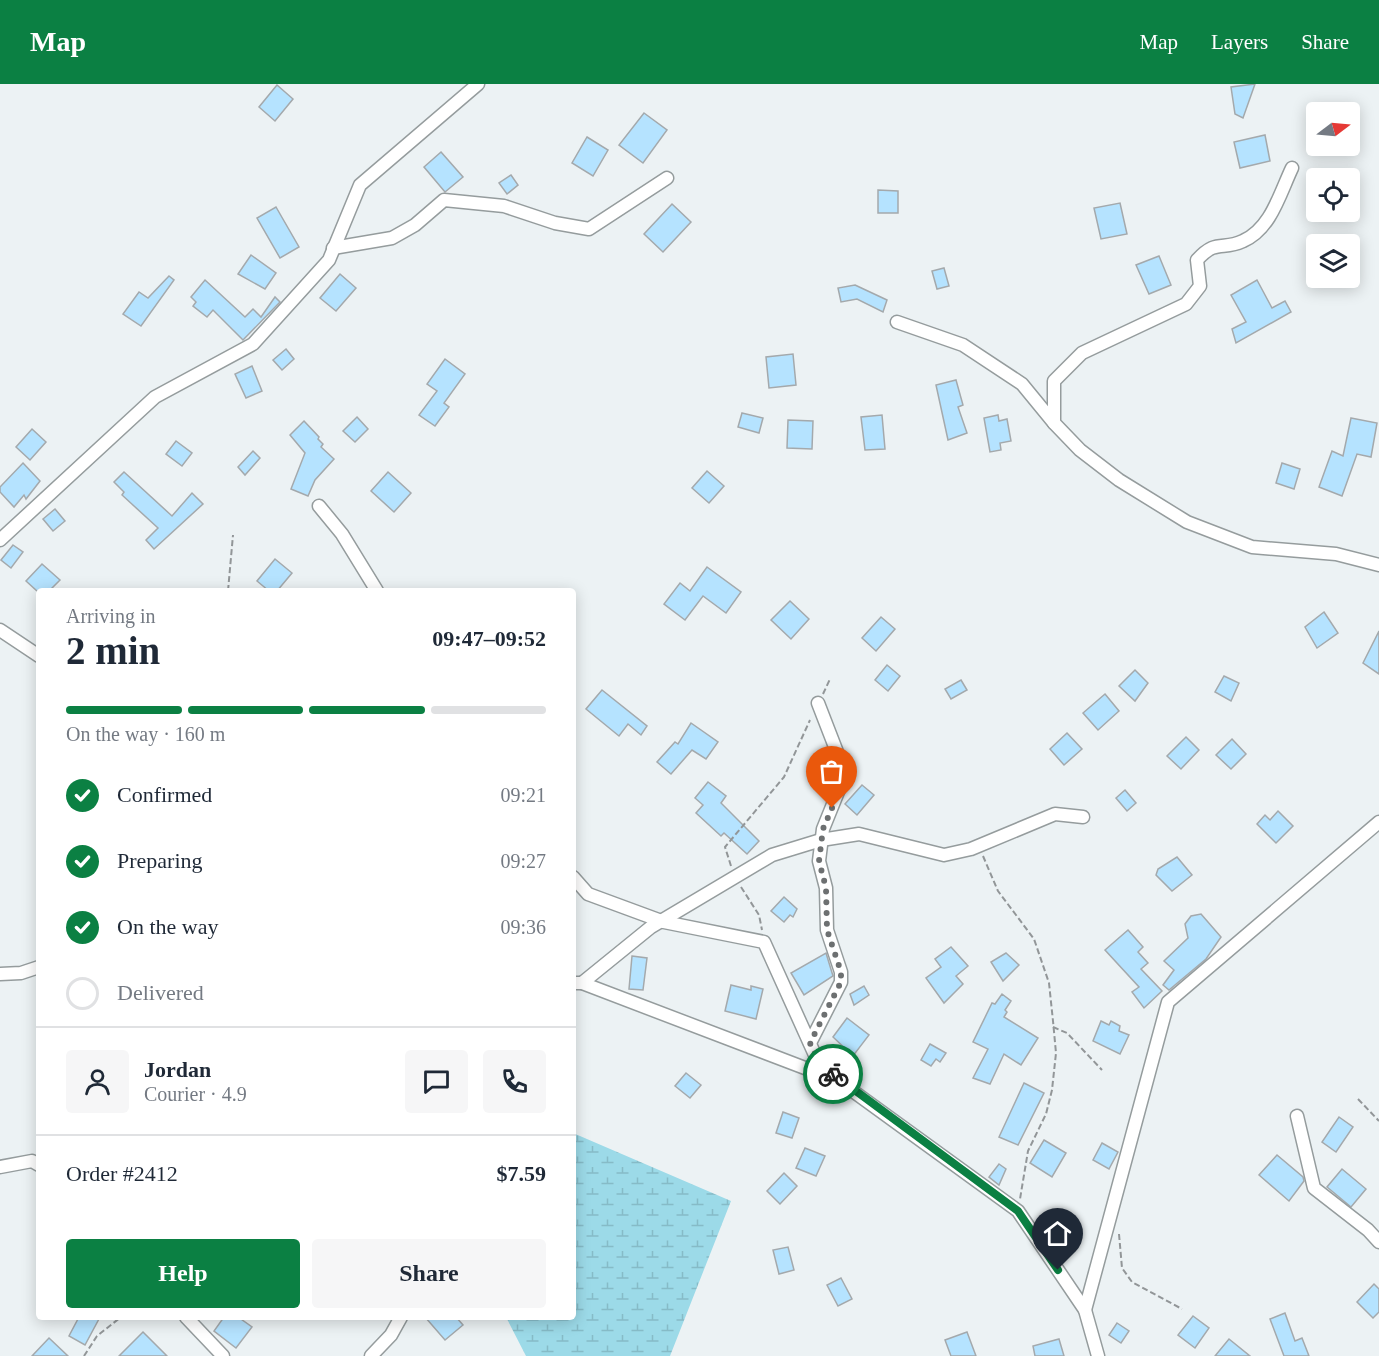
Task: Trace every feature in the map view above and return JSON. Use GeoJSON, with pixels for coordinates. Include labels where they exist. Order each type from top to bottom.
{"type":"FeatureCollection","features":[{"type":"Feature","properties":{"kind":"street"},"geometry":{"type":"LineString","coordinates":[[0,540],[155,398],[253,344],[329,260],[360,185],[478,84]]}},
{"type":"Feature","properties":{"kind":"street"},"geometry":{"type":"LineString","coordinates":[[1054,423],[1054,381],[1082,353],[1186,304],[1200,286],[1197,260],[1209,247],[1242,242],[1262,230],[1292,168]]}},
{"type":"Feature","properties":{"kind":"street"},"geometry":{"type":"LineString","coordinates":[[333,248],[392,238],[415,225],[444,200],[504,206],[555,223],[589,228],[667,178]]}},
{"type":"Feature","properties":{"kind":"street"},"geometry":{"type":"LineString","coordinates":[[897,322],[963,345],[1022,384],[1080,450],[1119,480],[1187,522],[1252,547],[1336,554],[1379,565]]}},
{"type":"Feature","properties":{"kind":"street"},"geometry":{"type":"LineString","coordinates":[[320,506],[342,534],[375,588]]}},
{"type":"Feature","properties":{"kind":"street"},"geometry":{"type":"LineString","coordinates":[[0,630],[36,654]]}},
{"type":"Feature","properties":{"kind":"street"},"geometry":{"type":"LineString","coordinates":[[810,1043],[841,982],[841,972],[827,930],[826,888],[819,861],[823,829],[844,777],[842,765],[819,703]]}},
{"type":"Feature","properties":{"kind":"street"},"geometry":{"type":"LineString","coordinates":[[577,983],[651,927],[663,922],[772,855],[821,840],[860,834],[944,855],[979,846],[1055,813],[1083,817]]}},
{"type":"Feature","properties":{"kind":"street"},"geometry":{"type":"LineString","coordinates":[[1085,1310],[1168,1002],[1379,822]]}},
{"type":"Feature","properties":{"kind":"street"},"geometry":{"type":"LineString","coordinates":[[576,880],[588,894],[663,922],[764,942],[815,1054],[839,1081],[1018,1211],[1085,1310],[1098,1356]]}},
{"type":"Feature","properties":{"kind":"street"},"geometry":{"type":"LineString","coordinates":[[0,974],[21,973],[36,968]]}},
{"type":"Feature","properties":{"kind":"street"},"geometry":{"type":"LineString","coordinates":[[577,983],[839,1081]]}},
{"type":"Feature","properties":{"kind":"street"},"geometry":{"type":"LineString","coordinates":[[1297,1116],[1314,1188],[1368,1230],[1379,1242]]}},
{"type":"Feature","properties":{"kind":"street"},"geometry":{"type":"LineString","coordinates":[[0,1167],[32,1161],[36,1163]]}},
{"type":"Feature","properties":{"kind":"street"},"geometry":{"type":"LineString","coordinates":[[189,1320],[223,1356]]}},
{"type":"Feature","properties":{"kind":"street"},"geometry":{"type":"LineString","coordinates":[[371,1356],[391,1335],[398,1320]]}},
{"type":"Feature","properties":{"kind":"path"},"geometry":{"type":"LineString","coordinates":[[228,588],[232,535]]}},
{"type":"Feature","properties":{"kind":"path"},"geometry":{"type":"LineString","coordinates":[[764,942],[759,915],[736,878],[725,847],[784,777],[830,679]]}},
{"type":"Feature","properties":{"kind":"path"},"geometry":{"type":"LineString","coordinates":[[979,846],[998,891],[1034,939],[1048,983],[1056,1053],[1052,1090],[1046,1114],[1028,1151],[1018,1211]]}},
{"type":"Feature","properties":{"kind":"path"},"geometry":{"type":"LineString","coordinates":[[1053,1027],[1067,1033],[1101,1070]]}},
{"type":"Feature","properties":{"kind":"path"},"geometry":{"type":"LineString","coordinates":[[1358,1099],[1379,1121]]}},
{"type":"Feature","properties":{"kind":"path"},"geometry":{"type":"LineString","coordinates":[[1119,1229],[1122,1268],[1132,1282],[1182,1309]]}},
{"type":"Feature","properties":{"kind":"path"},"geometry":{"type":"LineString","coordinates":[[84,1356],[97,1336],[117,1320]]}},
{"type":"Feature","properties":{"kind":"green space"},"geometry":{"type":"Polygon","coordinates":[[[576,1134],[731,1201],[670,1356],[526,1356],[508,1320],[576,1320],[576,1134]]]}},
{"type":"Feature","properties":{"kind":"building"},"geometry":{"type":"Polygon","coordinates":[[[1255,84],[1243,118],[1235,114],[1231,87],[1255,84]]]}},
{"type":"Feature","properties":{"kind":"building"},"geometry":{"type":"Polygon","coordinates":[[[277,85],[293,99],[275,121],[259,107],[277,85]]]}},
{"type":"Feature","properties":{"kind":"building"},"geometry":{"type":"Polygon","coordinates":[[[644,113],[667,130],[643,163],[619,145],[644,113]]]}},
{"type":"Feature","properties":{"kind":"building"},"geometry":{"type":"Polygon","coordinates":[[[1265,135],[1270,161],[1240,168],[1234,142],[1265,135]]]}},
{"type":"Feature","properties":{"kind":"building"},"geometry":{"type":"Polygon","coordinates":[[[587,137],[608,150],[593,176],[572,163],[587,137]]]}},
{"type":"Feature","properties":{"kind":"building"},"geometry":{"type":"Polygon","coordinates":[[[441,152],[463,177],[445,192],[424,167],[441,152]]]}},
{"type":"Feature","properties":{"kind":"building"},"geometry":{"type":"Polygon","coordinates":[[[511,175],[518,185],[507,194],[499,183],[511,175]]]}},
{"type":"Feature","properties":{"kind":"building"},"geometry":{"type":"Polygon","coordinates":[[[878,190],[898,191],[898,213],[878,213],[878,190]]]}},
{"type":"Feature","properties":{"kind":"building"},"geometry":{"type":"Polygon","coordinates":[[[1120,203],[1127,234],[1101,239],[1094,208],[1120,203]]]}},
{"type":"Feature","properties":{"kind":"building"},"geometry":{"type":"Polygon","coordinates":[[[672,204],[691,222],[663,252],[644,234],[672,204]]]}},
{"type":"Feature","properties":{"kind":"building"},"geometry":{"type":"Polygon","coordinates":[[[276,207],[299,247],[280,258],[257,218],[276,207]]]}},
{"type":"Feature","properties":{"kind":"building"},"geometry":{"type":"Polygon","coordinates":[[[251,255],[276,273],[265,289],[238,274],[251,255]]]}},
{"type":"Feature","properties":{"kind":"building"},"geometry":{"type":"Polygon","coordinates":[[[1159,256],[1171,285],[1149,294],[1136,265],[1159,256]]]}},
{"type":"Feature","properties":{"kind":"building"},"geometry":{"type":"Polygon","coordinates":[[[944,268],[949,286],[937,289],[932,271],[944,268]]]}},
{"type":"Feature","properties":{"kind":"building"},"geometry":{"type":"Polygon","coordinates":[[[340,274],[356,288],[336,311],[320,298],[340,274]]]}},
{"type":"Feature","properties":{"kind":"building"},"geometry":{"type":"Polygon","coordinates":[[[169,276],[174,280],[141,326],[123,314],[139,292],[148,298],[169,276]]]}},
{"type":"Feature","properties":{"kind":"building"},"geometry":{"type":"Polygon","coordinates":[[[205,280],[245,317],[253,309],[261,317],[275,297],[280,302],[243,340],[213,310],[207,317],[193,306],[196,302],[191,297],[205,280]]]}},
{"type":"Feature","properties":{"kind":"building"},"geometry":{"type":"Polygon","coordinates":[[[1257,280],[1272,308],[1285,301],[1291,312],[1236,343],[1232,329],[1246,322],[1231,295],[1257,280]]]}},
{"type":"Feature","properties":{"kind":"building"},"geometry":{"type":"Polygon","coordinates":[[[855,285],[887,300],[883,312],[857,299],[841,302],[838,288],[855,285]]]}},
{"type":"Feature","properties":{"kind":"building"},"geometry":{"type":"Polygon","coordinates":[[[286,349],[294,359],[282,370],[273,360],[286,349]]]}},
{"type":"Feature","properties":{"kind":"building"},"geometry":{"type":"Polygon","coordinates":[[[793,354],[796,385],[769,388],[766,357],[793,354]]]}},
{"type":"Feature","properties":{"kind":"building"},"geometry":{"type":"Polygon","coordinates":[[[445,359],[465,374],[444,403],[449,407],[435,426],[419,415],[437,391],[427,384],[445,359]]]}},
{"type":"Feature","properties":{"kind":"building"},"geometry":{"type":"Polygon","coordinates":[[[252,366],[262,391],[246,398],[235,374],[252,366]]]}},
{"type":"Feature","properties":{"kind":"building"},"geometry":{"type":"Polygon","coordinates":[[[956,380],[963,405],[958,407],[967,433],[948,440],[936,385],[956,380]]]}},
{"type":"Feature","properties":{"kind":"building"},"geometry":{"type":"Polygon","coordinates":[[[742,413],[763,418],[759,433],[738,427],[742,413]]]}},
{"type":"Feature","properties":{"kind":"building"},"geometry":{"type":"Polygon","coordinates":[[[882,415],[885,449],[865,450],[861,417],[882,415]]]}},
{"type":"Feature","properties":{"kind":"building"},"geometry":{"type":"Polygon","coordinates":[[[998,415],[999,421],[1007,419],[1011,441],[1000,443],[1001,450],[990,452],[984,418],[998,415]]]}},
{"type":"Feature","properties":{"kind":"building"},"geometry":{"type":"Polygon","coordinates":[[[357,417],[368,429],[355,442],[343,431],[357,417]]]}},
{"type":"Feature","properties":{"kind":"building"},"geometry":{"type":"Polygon","coordinates":[[[1351,418],[1377,423],[1371,457],[1357,454],[1342,496],[1319,487],[1332,451],[1343,456],[1351,418]]]}},
{"type":"Feature","properties":{"kind":"building"},"geometry":{"type":"Polygon","coordinates":[[[788,420],[813,421],[812,449],[787,448],[788,420]]]}},
{"type":"Feature","properties":{"kind":"building"},"geometry":{"type":"Polygon","coordinates":[[[304,421],[319,437],[318,439],[323,444],[321,447],[334,459],[315,480],[308,496],[291,489],[305,453],[290,435],[304,421]]]}},
{"type":"Feature","properties":{"kind":"building"},"geometry":{"type":"Polygon","coordinates":[[[32,429],[46,442],[30,460],[16,447],[32,429]]]}},
{"type":"Feature","properties":{"kind":"building"},"geometry":{"type":"Polygon","coordinates":[[[176,441],[192,453],[182,466],[166,454],[176,441]]]}},
{"type":"Feature","properties":{"kind":"building"},"geometry":{"type":"Polygon","coordinates":[[[253,451],[260,458],[245,475],[238,467],[253,451]]]}},
{"type":"Feature","properties":{"kind":"building"},"geometry":{"type":"Polygon","coordinates":[[[23,463],[40,481],[26,499],[24,495],[14,507],[0,492],[0,487],[23,463]]]}},
{"type":"Feature","properties":{"kind":"building"},"geometry":{"type":"Polygon","coordinates":[[[1282,463],[1300,469],[1294,489],[1276,483],[1282,463]]]}},
{"type":"Feature","properties":{"kind":"building"},"geometry":{"type":"Polygon","coordinates":[[[707,471],[724,486],[709,503],[692,488],[707,471]]]}},
{"type":"Feature","properties":{"kind":"building"},"geometry":{"type":"Polygon","coordinates":[[[124,472],[172,516],[192,493],[203,504],[154,549],[146,540],[158,528],[122,495],[124,492],[114,482],[124,472]]]}},
{"type":"Feature","properties":{"kind":"building"},"geometry":{"type":"Polygon","coordinates":[[[388,472],[411,493],[394,512],[371,491],[388,472]]]}},
{"type":"Feature","properties":{"kind":"building"},"geometry":{"type":"Polygon","coordinates":[[[55,509],[65,521],[53,531],[43,519],[55,509]]]}},
{"type":"Feature","properties":{"kind":"building"},"geometry":{"type":"Polygon","coordinates":[[[13,545],[23,552],[11,568],[1,560],[13,545]]]}},
{"type":"Feature","properties":{"kind":"building"},"geometry":{"type":"Polygon","coordinates":[[[275,559],[292,573],[280,588],[265,588],[257,581],[275,559]]]}},
{"type":"Feature","properties":{"kind":"building"},"geometry":{"type":"Polygon","coordinates":[[[42,564],[60,580],[52,588],[36,588],[36,590],[26,581],[42,564]]]}},
{"type":"Feature","properties":{"kind":"building"},"geometry":{"type":"Polygon","coordinates":[[[707,567],[741,592],[726,613],[703,596],[685,620],[664,604],[680,583],[690,591],[707,567]]]}},
{"type":"Feature","properties":{"kind":"building"},"geometry":{"type":"Polygon","coordinates":[[[790,601],[809,619],[791,639],[771,620],[790,601]]]}},
{"type":"Feature","properties":{"kind":"building"},"geometry":{"type":"Polygon","coordinates":[[[1324,612],[1338,633],[1317,648],[1305,627],[1324,612]]]}},
{"type":"Feature","properties":{"kind":"building"},"geometry":{"type":"Polygon","coordinates":[[[881,617],[895,629],[876,651],[862,638],[881,617]]]}},
{"type":"Feature","properties":{"kind":"building"},"geometry":{"type":"Polygon","coordinates":[[[1379,631],[1379,674],[1363,663],[1379,631]]]}},
{"type":"Feature","properties":{"kind":"building"},"geometry":{"type":"Polygon","coordinates":[[[887,665],[900,676],[888,691],[875,680],[887,665]]]}},
{"type":"Feature","properties":{"kind":"building"},"geometry":{"type":"Polygon","coordinates":[[[1135,670],[1148,683],[1135,701],[1119,686],[1135,670]]]}},
{"type":"Feature","properties":{"kind":"building"},"geometry":{"type":"Polygon","coordinates":[[[1224,676],[1239,683],[1231,701],[1215,692],[1224,676]]]}},
{"type":"Feature","properties":{"kind":"building"},"geometry":{"type":"Polygon","coordinates":[[[961,680],[967,690],[951,699],[945,689],[961,680]]]}},
{"type":"Feature","properties":{"kind":"building"},"geometry":{"type":"Polygon","coordinates":[[[602,690],[647,726],[641,735],[628,724],[619,736],[586,709],[602,690]]]}},
{"type":"Feature","properties":{"kind":"building"},"geometry":{"type":"Polygon","coordinates":[[[1105,694],[1119,711],[1098,730],[1083,713],[1105,694]]]}},
{"type":"Feature","properties":{"kind":"building"},"geometry":{"type":"Polygon","coordinates":[[[691,723],[718,742],[706,759],[692,750],[671,774],[657,762],[675,742],[678,744],[691,723]]]}},
{"type":"Feature","properties":{"kind":"building"},"geometry":{"type":"Polygon","coordinates":[[[1067,733],[1082,749],[1064,765],[1050,749],[1067,733]]]}},
{"type":"Feature","properties":{"kind":"building"},"geometry":{"type":"Polygon","coordinates":[[[1186,737],[1199,750],[1181,769],[1167,756],[1186,737]]]}},
{"type":"Feature","properties":{"kind":"building"},"geometry":{"type":"Polygon","coordinates":[[[1232,739],[1246,754],[1231,769],[1216,755],[1232,739]]]}},
{"type":"Feature","properties":{"kind":"building"},"geometry":{"type":"Polygon","coordinates":[[[708,782],[726,796],[721,803],[759,841],[747,854],[724,833],[721,836],[696,813],[703,805],[695,798],[708,782]]]}},
{"type":"Feature","properties":{"kind":"building"},"geometry":{"type":"Polygon","coordinates":[[[862,785],[874,795],[857,815],[845,804],[862,785]]]}},
{"type":"Feature","properties":{"kind":"building"},"geometry":{"type":"Polygon","coordinates":[[[1125,790],[1136,803],[1127,811],[1116,798],[1125,790]]]}},
{"type":"Feature","properties":{"kind":"building"},"geometry":{"type":"Polygon","coordinates":[[[1278,811],[1293,826],[1276,843],[1257,824],[1265,815],[1270,820],[1278,811]]]}},
{"type":"Feature","properties":{"kind":"building"},"geometry":{"type":"Polygon","coordinates":[[[1177,857],[1192,875],[1172,891],[1156,875],[1158,869],[1177,857]]]}},
{"type":"Feature","properties":{"kind":"building"},"geometry":{"type":"Polygon","coordinates":[[[784,897],[797,909],[793,917],[790,915],[784,922],[771,911],[784,897]]]}},
{"type":"Feature","properties":{"kind":"building"},"geometry":{"type":"Polygon","coordinates":[[[1201,914],[1221,937],[1206,959],[1169,990],[1163,985],[1174,970],[1164,961],[1188,938],[1185,924],[1191,916],[1201,914]]]}},
{"type":"Feature","properties":{"kind":"building"},"geometry":{"type":"Polygon","coordinates":[[[1128,930],[1143,947],[1138,952],[1148,963],[1141,969],[1162,991],[1144,1008],[1132,992],[1139,987],[1105,950],[1128,930]]]}},
{"type":"Feature","properties":{"kind":"building"},"geometry":{"type":"Polygon","coordinates":[[[951,947],[968,966],[956,976],[963,984],[944,1003],[926,978],[941,967],[935,959],[951,947]]]}},
{"type":"Feature","properties":{"kind":"building"},"geometry":{"type":"Polygon","coordinates":[[[826,953],[833,976],[804,995],[791,973],[826,953]]]}},
{"type":"Feature","properties":{"kind":"building"},"geometry":{"type":"Polygon","coordinates":[[[1006,953],[1019,965],[1003,981],[991,962],[1006,953]]]}},
{"type":"Feature","properties":{"kind":"building"},"geometry":{"type":"Polygon","coordinates":[[[632,956],[647,958],[643,990],[629,989],[632,956]]]}},
{"type":"Feature","properties":{"kind":"building"},"geometry":{"type":"Polygon","coordinates":[[[731,985],[751,990],[751,986],[763,989],[756,1019],[725,1011],[731,985]]]}},
{"type":"Feature","properties":{"kind":"building"},"geometry":{"type":"Polygon","coordinates":[[[864,986],[869,995],[854,1005],[850,994],[864,986]]]}},
{"type":"Feature","properties":{"kind":"building"},"geometry":{"type":"Polygon","coordinates":[[[1002,994],[1011,1001],[1005,1010],[1007,1012],[1004,1017],[1038,1038],[1021,1065],[1004,1054],[990,1084],[973,1078],[988,1049],[973,1042],[992,1003],[995,1004],[1002,994]]]}},
{"type":"Feature","properties":{"kind":"building"},"geometry":{"type":"Polygon","coordinates":[[[847,1018],[869,1035],[853,1056],[833,1037],[847,1018]]]}},
{"type":"Feature","properties":{"kind":"building"},"geometry":{"type":"Polygon","coordinates":[[[1101,1021],[1109,1025],[1111,1021],[1120,1026],[1119,1031],[1129,1035],[1120,1054],[1093,1041],[1101,1021]]]}},
{"type":"Feature","properties":{"kind":"building"},"geometry":{"type":"Polygon","coordinates":[[[930,1044],[946,1053],[940,1062],[936,1059],[931,1066],[921,1060],[930,1044]]]}},
{"type":"Feature","properties":{"kind":"building"},"geometry":{"type":"Polygon","coordinates":[[[686,1073],[701,1085],[690,1098],[675,1086],[686,1073]]]}},
{"type":"Feature","properties":{"kind":"building"},"geometry":{"type":"Polygon","coordinates":[[[1024,1083],[1044,1093],[1018,1145],[999,1137],[1024,1083]]]}},
{"type":"Feature","properties":{"kind":"building"},"geometry":{"type":"Polygon","coordinates":[[[783,1112],[799,1118],[792,1138],[776,1133],[783,1112]]]}},
{"type":"Feature","properties":{"kind":"building"},"geometry":{"type":"Polygon","coordinates":[[[1339,1117],[1353,1127],[1336,1152],[1322,1142],[1339,1117]]]}},
{"type":"Feature","properties":{"kind":"building"},"geometry":{"type":"Polygon","coordinates":[[[1044,1140],[1066,1153],[1052,1177],[1030,1163],[1044,1140]]]}},
{"type":"Feature","properties":{"kind":"building"},"geometry":{"type":"Polygon","coordinates":[[[1102,1143],[1118,1152],[1109,1169],[1093,1160],[1102,1143]]]}},
{"type":"Feature","properties":{"kind":"building"},"geometry":{"type":"Polygon","coordinates":[[[805,1148],[825,1156],[816,1176],[796,1168],[805,1148]]]}},
{"type":"Feature","properties":{"kind":"building"},"geometry":{"type":"Polygon","coordinates":[[[1277,1155],[1303,1177],[1304,1181],[1289,1201],[1259,1175],[1277,1155]]]}},
{"type":"Feature","properties":{"kind":"building"},"geometry":{"type":"Polygon","coordinates":[[[999,1164],[1006,1169],[999,1185],[989,1177],[999,1164]]]}},
{"type":"Feature","properties":{"kind":"building"},"geometry":{"type":"Polygon","coordinates":[[[1342,1169],[1366,1189],[1351,1207],[1327,1187],[1342,1169]]]}},
{"type":"Feature","properties":{"kind":"building"},"geometry":{"type":"Polygon","coordinates":[[[784,1173],[797,1186],[780,1204],[767,1191],[784,1173]]]}},
{"type":"Feature","properties":{"kind":"building"},"geometry":{"type":"Polygon","coordinates":[[[788,1247],[794,1270],[779,1274],[773,1250],[788,1247]]]}},
{"type":"Feature","properties":{"kind":"building"},"geometry":{"type":"Polygon","coordinates":[[[841,1278],[852,1299],[838,1306],[827,1285],[841,1278]]]}},
{"type":"Feature","properties":{"kind":"building"},"geometry":{"type":"Polygon","coordinates":[[[1374,1284],[1379,1289],[1379,1312],[1373,1318],[1357,1302],[1374,1284]]]}},
{"type":"Feature","properties":{"kind":"building"},"geometry":{"type":"Polygon","coordinates":[[[1285,1313],[1295,1341],[1302,1338],[1309,1356],[1284,1356],[1270,1319],[1285,1313]]]}},
{"type":"Feature","properties":{"kind":"building"},"geometry":{"type":"Polygon","coordinates":[[[1193,1316],[1209,1328],[1195,1348],[1178,1335],[1193,1316]]]}},
{"type":"Feature","properties":{"kind":"building"},"geometry":{"type":"Polygon","coordinates":[[[77,1320],[98,1320],[85,1345],[69,1336],[77,1320]]]}},
{"type":"Feature","properties":{"kind":"building"},"geometry":{"type":"Polygon","coordinates":[[[222,1320],[242,1320],[252,1327],[236,1348],[214,1331],[222,1320]]]}},
{"type":"Feature","properties":{"kind":"building"},"geometry":{"type":"Polygon","coordinates":[[[428,1320],[459,1320],[463,1325],[445,1340],[428,1320]]]}},
{"type":"Feature","properties":{"kind":"building"},"geometry":{"type":"Polygon","coordinates":[[[1117,1323],[1129,1331],[1121,1343],[1109,1335],[1117,1323]]]}},
{"type":"Feature","properties":{"kind":"building"},"geometry":{"type":"Polygon","coordinates":[[[143,1332],[167,1356],[119,1356],[143,1332]]]}},
{"type":"Feature","properties":{"kind":"building"},"geometry":{"type":"Polygon","coordinates":[[[967,1332],[976,1356],[951,1356],[945,1340],[967,1332]]]}},
{"type":"Feature","properties":{"kind":"building"},"geometry":{"type":"Polygon","coordinates":[[[49,1338],[68,1356],[32,1356],[49,1338]]]}},
{"type":"Feature","properties":{"kind":"building"},"geometry":{"type":"Polygon","coordinates":[[[1059,1339],[1064,1356],[1035,1356],[1033,1346],[1059,1339]]]}},
{"type":"Feature","properties":{"kind":"building"},"geometry":{"type":"Polygon","coordinates":[[[1229,1339],[1250,1356],[1215,1356],[1229,1339]]]}},
{"type":"Feature","properties":{"kind":"way so far"},"geometry":{"type":"LineString","coordinates":[[832,808],[823,829],[819,861],[826,888],[827,930],[841,972],[841,982],[810,1043],[815,1054],[833,1074]]}},
{"type":"Feature","properties":{"kind":"route"},"geometry":{"type":"LineString","coordinates":[[833,1074],[839,1081],[1018,1211],[1058,1270]]}}]}
